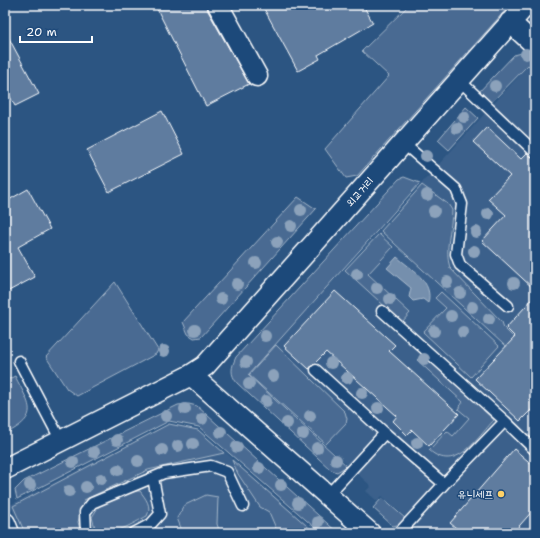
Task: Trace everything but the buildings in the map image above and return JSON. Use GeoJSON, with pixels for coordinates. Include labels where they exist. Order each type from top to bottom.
{"type":"FeatureCollection","features":[{"type":"Feature","properties":{"kind":"street"},"geometry":{"type":"LineString","coordinates":[[218,5],[257,76]]}},
{"type":"Feature","properties":{"kind":"street","name":"외교거리"},"geometry":{"type":"LineString","coordinates":[[5,469],[191,375],[205,366],[526,5]]}},
{"type":"Feature","properties":{"kind":"street"},"geometry":{"type":"LineString","coordinates":[[510,22],[535,45]]}},
{"type":"Feature","properties":{"kind":"street"},"geometry":{"type":"LineString","coordinates":[[191,375],[370,533]]}},
{"type":"Feature","properties":{"kind":"street"},"geometry":{"type":"LineString","coordinates":[[5,523],[9,533]]}},
{"type":"Feature","properties":{"kind":"lane"},"geometry":{"type":"LineString","coordinates":[[459,80],[535,152]]}},
{"type":"Feature","properties":{"kind":"lane"},"geometry":{"type":"LineString","coordinates":[[403,143],[456,189],[462,204],[456,254],[460,265],[508,306]]}},
{"type":"Feature","properties":{"kind":"lane"},"geometry":{"type":"LineString","coordinates":[[382,311],[505,421],[535,450]]}},
{"type":"Feature","properties":{"kind":"lane"},"geometry":{"type":"LineString","coordinates":[[19,361],[61,440]]}},
{"type":"Feature","properties":{"kind":"lane"},"geometry":{"type":"LineString","coordinates":[[316,370],[444,484]]}},
{"type":"Feature","properties":{"kind":"lane"},"geometry":{"type":"LineString","coordinates":[[400,533],[444,484],[505,421]]}},
{"type":"Feature","properties":{"kind":"lane"},"geometry":{"type":"LineString","coordinates":[[327,496],[385,433]]}},
{"type":"Feature","properties":{"kind":"lane"},"geometry":{"type":"LineString","coordinates":[[86,533],[85,512],[92,503],[164,473],[211,466],[227,472],[243,506]]}},
{"type":"Feature","properties":{"kind":"lane"},"geometry":{"type":"LineString","coordinates":[[134,533],[151,524],[160,514],[152,478]]}},
{"type":"Feature","properties":{"kind":"shaded area"},"geometry":{"type":"Polygon","coordinates":[[[409,5],[510,5],[357,176],[346,178],[325,149],[389,76],[362,51],[409,5]]]}},
{"type":"Feature","properties":{"kind":"shaded area"},"geometry":{"type":"Polygon","coordinates":[[[522,53],[535,58],[535,71],[528,65],[489,105],[477,94],[514,55],[522,53]]]}},
{"type":"Feature","properties":{"kind":"shaded area"},"geometry":{"type":"Polygon","coordinates":[[[528,66],[535,72],[535,531],[534,533],[423,533],[382,496],[377,501],[366,491],[371,486],[248,375],[528,66]]]}},
{"type":"Feature","properties":{"kind":"shaded area"},"geometry":{"type":"Polygon","coordinates":[[[466,107],[478,118],[449,150],[438,140],[466,107]]]}},
{"type":"Feature","properties":{"kind":"shaded area"},"geometry":{"type":"Polygon","coordinates":[[[404,177],[420,183],[248,375],[347,466],[337,472],[331,470],[237,383],[232,374],[232,368],[236,357],[399,179],[404,177]]]}},
{"type":"Feature","properties":{"kind":"shaded area"},"geometry":{"type":"Polygon","coordinates":[[[422,185],[448,204],[452,210],[448,247],[448,261],[450,268],[502,322],[504,328],[525,349],[517,357],[381,231],[422,185]]]}},
{"type":"Feature","properties":{"kind":"shaded area"},"geometry":{"type":"Polygon","coordinates":[[[298,197],[316,209],[201,337],[194,338],[188,334],[183,322],[298,197]]]}},
{"type":"Feature","properties":{"kind":"shaded area"},"geometry":{"type":"Polygon","coordinates":[[[379,234],[393,247],[368,274],[410,313],[402,322],[345,270],[379,234]]]}},
{"type":"Feature","properties":{"kind":"shaded area"},"geometry":{"type":"Polygon","coordinates":[[[397,257],[415,272],[425,283],[428,289],[428,303],[423,299],[413,301],[409,297],[411,288],[387,268],[397,257]]]}},
{"type":"Feature","properties":{"kind":"shaded area"},"geometry":{"type":"Polygon","coordinates":[[[115,282],[158,350],[156,354],[77,396],[67,389],[46,357],[115,282]]]}},
{"type":"Feature","properties":{"kind":"shaded area"},"geometry":{"type":"Polygon","coordinates":[[[441,292],[499,346],[471,377],[423,332],[446,308],[435,298],[441,292]]]}},
{"type":"Feature","properties":{"kind":"shaded area"},"geometry":{"type":"Polygon","coordinates":[[[276,345],[345,412],[347,419],[346,423],[326,444],[249,375],[276,345]]]}},
{"type":"Feature","properties":{"kind":"shaded area"},"geometry":{"type":"Polygon","coordinates":[[[424,352],[485,407],[483,410],[494,420],[473,444],[457,456],[448,458],[439,456],[429,450],[447,431],[453,436],[469,418],[458,409],[463,402],[417,360],[424,352]]]}},
{"type":"Feature","properties":{"kind":"shaded area"},"geometry":{"type":"Polygon","coordinates":[[[15,376],[28,403],[28,416],[24,422],[5,434],[5,381],[15,376]]]}},
{"type":"Feature","properties":{"kind":"shaded area"},"geometry":{"type":"Polygon","coordinates":[[[189,404],[197,406],[338,533],[321,533],[199,427],[169,421],[17,499],[15,490],[24,481],[178,405],[189,404]]]}},
{"type":"Feature","properties":{"kind":"shaded area"},"geometry":{"type":"Polygon","coordinates":[[[169,423],[199,429],[318,533],[23,533],[10,505],[169,423]]]}},
{"type":"Feature","properties":{"kind":"shaded area"},"geometry":{"type":"Polygon","coordinates":[[[169,424],[198,430],[224,453],[148,470],[84,500],[78,522],[81,533],[25,533],[13,506],[169,424]]]}},
{"type":"Feature","properties":{"kind":"shaded area"},"geometry":{"type":"Polygon","coordinates":[[[232,460],[315,533],[278,533],[269,512],[260,507],[238,474],[232,460]]]}},
{"type":"Feature","properties":{"kind":"shaded area"},"geometry":{"type":"Polygon","coordinates":[[[130,491],[140,491],[149,506],[147,516],[116,531],[103,533],[96,532],[92,517],[99,506],[130,491]]]}},
{"type":"Feature","properties":{"kind":"shaded area"},"geometry":{"type":"Polygon","coordinates":[[[206,495],[218,497],[217,524],[220,533],[183,533],[177,518],[185,505],[206,495]]]}},
{"type":"Feature","properties":{"kind":"shaded area"},"geometry":{"type":"Polygon","coordinates":[[[382,498],[406,519],[401,524],[393,526],[373,508],[382,498]]]}},
{"type":"Feature","properties":{"kind":"place","name":"유니세프"},"geometry":{"type":"Point","coordinates":[501,494]}}]}
